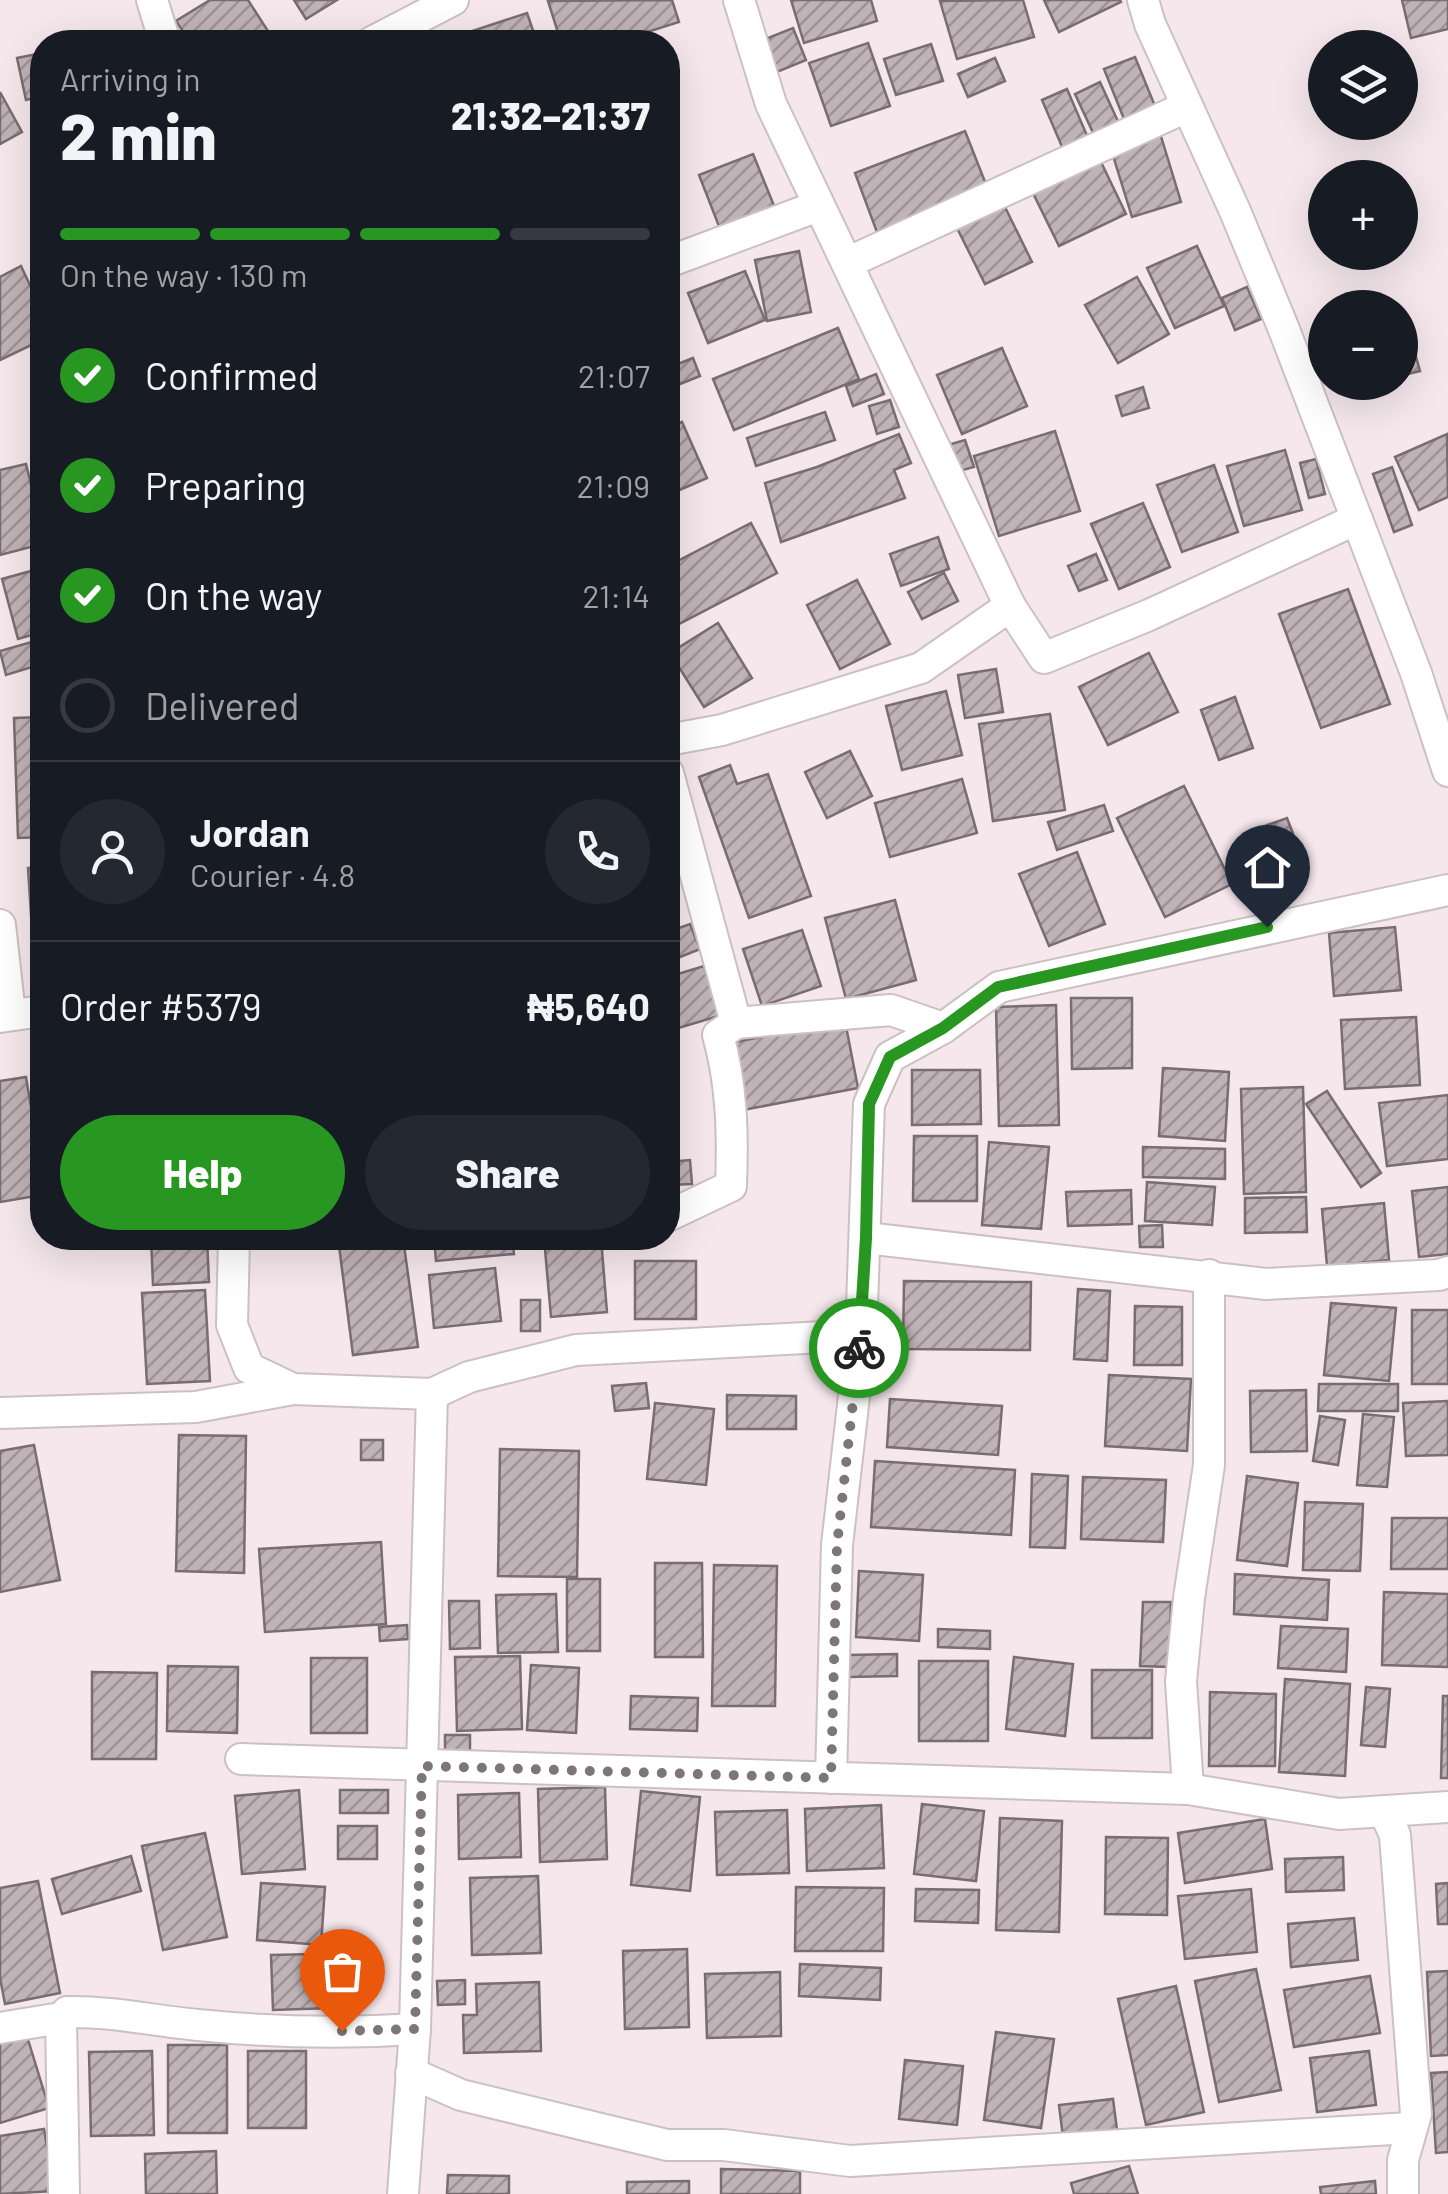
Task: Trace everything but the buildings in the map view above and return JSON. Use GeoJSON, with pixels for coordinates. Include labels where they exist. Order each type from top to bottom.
{"type":"FeatureCollection","features":[{"type":"Feature","properties":{"kind":"street"},"geometry":{"type":"LineString","coordinates":[[152,0],[161,30]]}},
{"type":"Feature","properties":{"kind":"street"},"geometry":{"type":"LineString","coordinates":[[395,30],[453,0]]}},
{"type":"Feature","properties":{"kind":"street"},"geometry":{"type":"LineString","coordinates":[[739,0],[771,104],[818,206],[1010,606],[1044,658],[1357,519]]}},
{"type":"Feature","properties":{"kind":"street"},"geometry":{"type":"LineString","coordinates":[[1143,0],[1186,107],[1236,211],[1416,673],[1448,770]]}},
{"type":"Feature","properties":{"kind":"street"},"geometry":{"type":"LineString","coordinates":[[848,263],[1186,107]]}},
{"type":"Feature","properties":{"kind":"street"},"geometry":{"type":"LineString","coordinates":[[680,258],[818,206]]}},
{"type":"Feature","properties":{"kind":"street"},"geometry":{"type":"LineString","coordinates":[[680,738],[722,730],[920,668],[1010,606]]}},
{"type":"Feature","properties":{"kind":"street"},"geometry":{"type":"LineString","coordinates":[[680,818],[736,1023]]}},
{"type":"Feature","properties":{"kind":"street"},"geometry":{"type":"LineString","coordinates":[[831,1778],[837,1545],[860,1335],[869,1104],[890,1057],[943,1028],[998,987],[1344,910],[1444,899]]}},
{"type":"Feature","properties":{"kind":"street"},"geometry":{"type":"LineString","coordinates":[[0,926],[5,1016],[30,1013]]}},
{"type":"Feature","properties":{"kind":"street"},"geometry":{"type":"LineString","coordinates":[[680,1210],[732,1186],[733,1132],[727,1067],[718,1034],[736,1023],[891,1010],[943,1028]]}},
{"type":"Feature","properties":{"kind":"street"},"geometry":{"type":"LineString","coordinates":[[866,1238],[1266,1284],[1448,1272]]}},
{"type":"Feature","properties":{"kind":"street"},"geometry":{"type":"LineString","coordinates":[[234,1250],[232,1325],[250,1368],[293,1388]]}},
{"type":"Feature","properties":{"kind":"street"},"geometry":{"type":"LineString","coordinates":[[1188,1789],[1181,1680],[1209,1465],[1209,1275]]}},
{"type":"Feature","properties":{"kind":"street"},"geometry":{"type":"LineString","coordinates":[[0,1413],[196,1407],[293,1388],[432,1394],[469,1376],[576,1350],[860,1335]]}},
{"type":"Feature","properties":{"kind":"street"},"geometry":{"type":"LineString","coordinates":[[404,2194],[415,2029],[432,1394]]}},
{"type":"Feature","properties":{"kind":"street"},"geometry":{"type":"LineString","coordinates":[[240,1759],[1188,1789],[1339,1814],[1448,1806]]}},
{"type":"Feature","properties":{"kind":"street"},"geometry":{"type":"LineString","coordinates":[[1384,1811],[1396,1835],[1416,2114],[1403,2160],[1403,2194]]}},
{"type":"Feature","properties":{"kind":"street"},"geometry":{"type":"LineString","coordinates":[[0,2028],[62,2018],[68,2012],[102,2011],[147,2020],[234,2028],[415,2029]]}},
{"type":"Feature","properties":{"kind":"street"},"geometry":{"type":"LineString","coordinates":[[62,2018],[64,2194]]}},
{"type":"Feature","properties":{"kind":"street"},"geometry":{"type":"LineString","coordinates":[[411,2073],[461,2095],[666,2146],[724,2146],[850,2161],[1410,2128]]}},
{"type":"Feature","properties":{"kind":"way so far"},"geometry":{"type":"LineString","coordinates":[[342,2031],[415,2029],[422,1766],[831,1778],[837,1545],[859,1348]]}},
{"type":"Feature","properties":{"kind":"route"},"geometry":{"type":"LineString","coordinates":[[859,1348],[869,1104],[890,1057],[943,1028],[998,987],[1267,927]]}}]}
